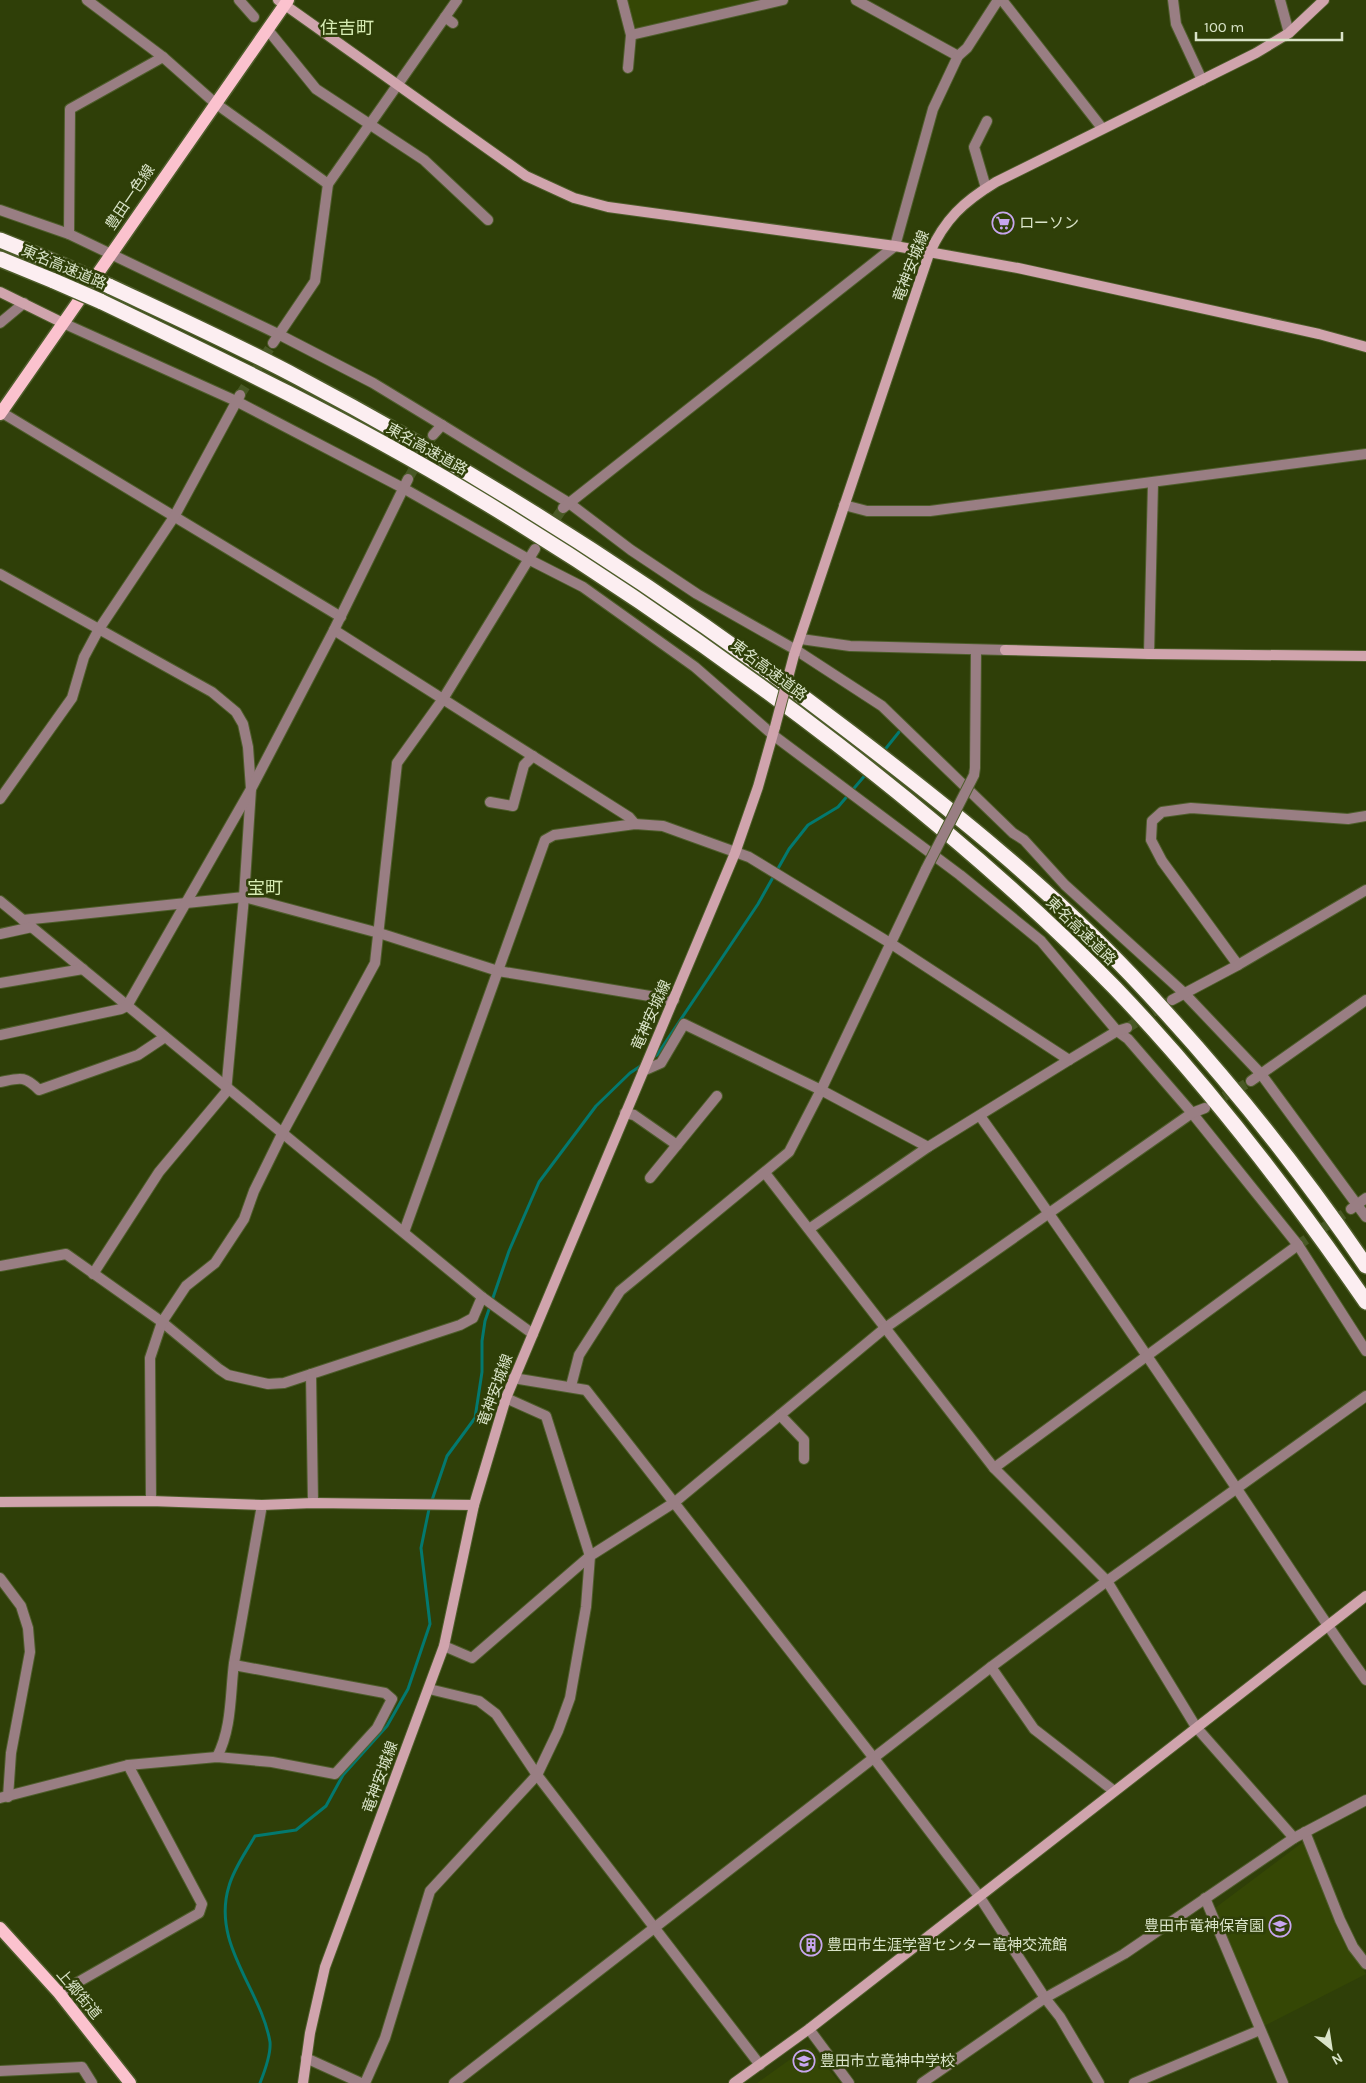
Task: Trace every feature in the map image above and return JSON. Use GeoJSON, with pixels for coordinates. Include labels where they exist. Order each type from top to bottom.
{"type":"FeatureCollection","features":[{"type":"Feature","properties":{"kind":"highway","name":"東名高速道路"},"geometry":{"type":"LineString","coordinates":[[0,240],[109,286],[299,378],[478,479],[726,638],[888,761],[1022,871],[1130,974],[1225,1079],[1278,1143],[1366,1266]]}},
{"type":"Feature","properties":{"kind":"highway","name":"東名高速道路"},"geometry":{"type":"LineString","coordinates":[[0,259],[100,300],[289,393],[468,492],[562,550],[711,649],[876,774],[1008,886],[1114,987],[1163,1040],[1259,1154],[1314,1227],[1366,1302]]}},
{"type":"Feature","properties":{"kind":"main road","name":"豊田一色線"},"geometry":{"type":"LineString","coordinates":[[0,413],[215,103],[268,30],[284,2]]}},
{"type":"Feature","properties":{"kind":"main road","name":"上郷街道"},"geometry":{"type":"LineString","coordinates":[[0,1928],[59,1993],[130,2083]]}},
{"type":"Feature","properties":{"kind":"street"},"geometry":{"type":"LineString","coordinates":[[87,0],[163,57],[215,103],[328,184]]}},
{"type":"Feature","properties":{"kind":"street"},"geometry":{"type":"LineString","coordinates":[[239,0],[254,17]]}},
{"type":"Feature","properties":{"kind":"street"},"geometry":{"type":"LineString","coordinates":[[277,339],[315,281],[328,184],[397,86],[449,20],[457,0]]}},
{"type":"Feature","properties":{"kind":"street"},"geometry":{"type":"LineString","coordinates":[[622,0],[631,35],[628,68]]}},
{"type":"Feature","properties":{"kind":"street"},"geometry":{"type":"LineString","coordinates":[[631,35],[783,0]]}},
{"type":"Feature","properties":{"kind":"street"},"geometry":{"type":"LineString","coordinates":[[856,0],[958,56]]}},
{"type":"Feature","properties":{"kind":"street"},"geometry":{"type":"LineString","coordinates":[[566,505],[895,246],[933,110],[958,56],[967,48],[1000,0],[1102,128]]}},
{"type":"Feature","properties":{"kind":"street"},"geometry":{"type":"LineString","coordinates":[[1173,0],[1176,24],[1202,80]]}},
{"type":"Feature","properties":{"kind":"street"},"geometry":{"type":"LineString","coordinates":[[1280,0],[1289,32]]}},
{"type":"Feature","properties":{"kind":"street","name":"竜神安城線"},"geometry":{"type":"LineString","coordinates":[[303,2083],[317,1998],[325,1967],[444,1646],[474,1505],[506,1398],[735,853],[774,731],[795,653],[929,254],[939,232],[971,198],[986,188],[1102,128],[1202,80],[1289,32],[1324,0]]}},
{"type":"Feature","properties":{"kind":"street"},"geometry":{"type":"LineString","coordinates":[[284,2],[397,86],[526,176],[574,198],[608,207],[895,246],[929,254],[1018,268],[1320,334],[1366,347]]}},
{"type":"Feature","properties":{"kind":"street"},"geometry":{"type":"LineString","coordinates":[[268,30],[316,90],[424,160],[488,220]]}},
{"type":"Feature","properties":{"kind":"street"},"geometry":{"type":"LineString","coordinates":[[69,234],[70,109],[163,57]]}},
{"type":"Feature","properties":{"kind":"street"},"geometry":{"type":"LineString","coordinates":[[986,188],[974,147],[987,121]]}},
{"type":"Feature","properties":{"kind":"street"},"geometry":{"type":"LineString","coordinates":[[0,210],[69,234],[277,339],[373,383],[442,424],[697,594],[882,706],[1013,833],[1024,840],[1065,885],[1184,993],[1260,1074],[1366,1217]]}},
{"type":"Feature","properties":{"kind":"street"},"geometry":{"type":"LineString","coordinates":[[0,292],[64,323],[238,398],[406,484],[530,560],[583,587],[695,667],[1041,941],[1122,1030],[1192,1113],[1298,1245],[1366,1351]]}},
{"type":"Feature","properties":{"kind":"street"},"geometry":{"type":"LineString","coordinates":[[0,324],[24,303]]}},
{"type":"Feature","properties":{"kind":"street"},"geometry":{"type":"LineString","coordinates":[[0,799],[72,698],[84,657],[99,629],[174,517],[238,398]]}},
{"type":"Feature","properties":{"kind":"street"},"geometry":{"type":"LineString","coordinates":[[0,413],[341,617]]}},
{"type":"Feature","properties":{"kind":"street"},"geometry":{"type":"LineString","coordinates":[[433,435],[442,424]]}},
{"type":"Feature","properties":{"kind":"street"},"geometry":{"type":"LineString","coordinates":[[844,505],[868,511],[930,511],[1366,454]]}},
{"type":"Feature","properties":{"kind":"street"},"geometry":{"type":"LineString","coordinates":[[1149,654],[1153,483]]}},
{"type":"Feature","properties":{"kind":"street"},"geometry":{"type":"LineString","coordinates":[[0,1035],[121,1009],[126,1006],[251,789],[341,617],[406,484]]}},
{"type":"Feature","properties":{"kind":"street"},"geometry":{"type":"LineString","coordinates":[[150,1501],[150,1358],[162,1322],[186,1286],[214,1263],[244,1219],[254,1191],[283,1132],[375,963],[397,763],[443,700],[535,549]]}},
{"type":"Feature","properties":{"kind":"street"},"geometry":{"type":"LineString","coordinates":[[0,574],[212,692],[236,712],[247,736],[251,789],[244,896],[226,1092],[159,1172],[93,1274]]}},
{"type":"Feature","properties":{"kind":"street"},"geometry":{"type":"LineString","coordinates":[[334,630],[629,817],[635,824]]}},
{"type":"Feature","properties":{"kind":"street"},"geometry":{"type":"LineString","coordinates":[[801,639],[850,646],[976,650],[1366,656]]}},
{"type":"Feature","properties":{"kind":"street"},"geometry":{"type":"LineString","coordinates":[[571,1386],[579,1355],[620,1291],[789,1152],[821,1090],[890,942],[974,775],[976,650]]}},
{"type":"Feature","properties":{"kind":"street"},"geometry":{"type":"LineString","coordinates":[[490,802],[513,806],[524,765],[533,756]]}},
{"type":"Feature","properties":{"kind":"street"},"geometry":{"type":"LineString","coordinates":[[1238,965],[1162,861],[1151,840],[1152,822],[1162,812],[1182,809],[1348,819],[1366,816]]}},
{"type":"Feature","properties":{"kind":"street"},"geometry":{"type":"LineString","coordinates":[[404,1232],[545,840],[554,835],[635,824],[663,826],[749,857],[890,942],[1069,1060]]}},
{"type":"Feature","properties":{"kind":"street"},"geometry":{"type":"LineString","coordinates":[[1172,1000],[1238,965],[1366,890]]}},
{"type":"Feature","properties":{"kind":"street"},"geometry":{"type":"LineString","coordinates":[[23,920],[244,896],[379,934],[498,971],[674,1000]]}},
{"type":"Feature","properties":{"kind":"street"},"geometry":{"type":"LineString","coordinates":[[0,901],[482,1297],[533,1334]]}},
{"type":"Feature","properties":{"kind":"street"},"geometry":{"type":"LineString","coordinates":[[0,934],[32,927]]}},
{"type":"Feature","properties":{"kind":"street"},"geometry":{"type":"LineString","coordinates":[[0,983],[83,969]]}},
{"type":"Feature","properties":{"kind":"street"},"geometry":{"type":"LineString","coordinates":[[1251,1081],[1366,1000]]}},
{"type":"Feature","properties":{"kind":"street"},"geometry":{"type":"LineString","coordinates":[[643,1071],[661,1063],[684,1024],[821,1090],[928,1147]]}},
{"type":"Feature","properties":{"kind":"street"},"geometry":{"type":"LineString","coordinates":[[809,1229],[928,1147],[1069,1060],[1122,1030]]}},
{"type":"Feature","properties":{"kind":"street"},"geometry":{"type":"LineString","coordinates":[[0,1082],[22,1078],[30,1080],[39,1090],[138,1055],[165,1037]]}},
{"type":"Feature","properties":{"kind":"street"},"geometry":{"type":"LineString","coordinates":[[650,1178],[718,1096]]}},
{"type":"Feature","properties":{"kind":"street"},"geometry":{"type":"LineString","coordinates":[[444,1646],[472,1658],[590,1556],[675,1502],[885,1328],[1192,1113],[1205,1108]]}},
{"type":"Feature","properties":{"kind":"street"},"geometry":{"type":"LineString","coordinates":[[625,1113],[634,1115],[678,1145]]}},
{"type":"Feature","properties":{"kind":"street"},"geometry":{"type":"LineString","coordinates":[[980,1116],[1049,1213],[1238,1490],[1327,1627],[1366,1680]]}},
{"type":"Feature","properties":{"kind":"street"},"geometry":{"type":"LineString","coordinates":[[765,1173],[994,1468],[1106,1581],[1196,1728],[1294,1838]]}},
{"type":"Feature","properties":{"kind":"street"},"geometry":{"type":"LineString","coordinates":[[994,1468],[1298,1245]]}},
{"type":"Feature","properties":{"kind":"street"},"geometry":{"type":"LineString","coordinates":[[0,1266],[66,1254],[162,1322],[228,1375],[277,1384],[460,1325],[473,1318],[482,1297]]}},
{"type":"Feature","properties":{"kind":"street"},"geometry":{"type":"LineString","coordinates":[[311,1374],[312,1503]]}},
{"type":"Feature","properties":{"kind":"street"},"geometry":{"type":"LineString","coordinates":[[513,1378],[571,1386],[586,1390],[675,1502],[979,1896],[1044,1998],[1060,2017],[1098,2083]]}},
{"type":"Feature","properties":{"kind":"street"},"geometry":{"type":"LineString","coordinates":[[454,2083],[991,1667],[1106,1581],[1238,1490],[1366,1396]]}},
{"type":"Feature","properties":{"kind":"street"},"geometry":{"type":"LineString","coordinates":[[365,2083],[385,2038],[430,1891],[537,1775],[558,1732],[570,1698],[586,1607],[590,1556],[546,1416],[506,1398]]}},
{"type":"Feature","properties":{"kind":"street"},"geometry":{"type":"LineString","coordinates":[[780,1415],[804,1440],[804,1458]]}},
{"type":"Feature","properties":{"kind":"street"},"geometry":{"type":"LineString","coordinates":[[0,1502],[150,1501],[262,1505],[312,1503],[474,1505]]}},
{"type":"Feature","properties":{"kind":"street"},"geometry":{"type":"LineString","coordinates":[[217,1757],[221,1749],[230,1712],[234,1665],[262,1505]]}},
{"type":"Feature","properties":{"kind":"street"},"geometry":{"type":"LineString","coordinates":[[0,1578],[22,1606],[28,1628],[30,1652],[10,1753],[4,1797],[128,1765],[217,1757],[272,1762],[338,1773],[380,1724],[392,1699],[386,1693],[234,1665]]}},
{"type":"Feature","properties":{"kind":"street"},"geometry":{"type":"LineString","coordinates":[[734,2083],[809,2029],[1366,1596]]}},
{"type":"Feature","properties":{"kind":"street"},"geometry":{"type":"LineString","coordinates":[[991,1667],[1034,1729],[1114,1791]]}},
{"type":"Feature","properties":{"kind":"street"},"geometry":{"type":"LineString","coordinates":[[429,1689],[480,1701],[496,1714],[537,1775],[760,2065]]}},
{"type":"Feature","properties":{"kind":"street"},"geometry":{"type":"LineString","coordinates":[[59,1993],[200,1913],[202,1904],[128,1765]]}},
{"type":"Feature","properties":{"kind":"street"},"geometry":{"type":"LineString","coordinates":[[922,2083],[1044,1998],[1124,1954],[1294,1838],[1366,1800]]}},
{"type":"Feature","properties":{"kind":"street"},"geometry":{"type":"LineString","coordinates":[[1304,1832],[1340,1920],[1353,1947],[1366,1964]]}},
{"type":"Feature","properties":{"kind":"street"},"geometry":{"type":"LineString","coordinates":[[1205,1898],[1283,2083]]}},
{"type":"Feature","properties":{"kind":"street"},"geometry":{"type":"LineString","coordinates":[[809,2029],[849,2083]]}},
{"type":"Feature","properties":{"kind":"street"},"geometry":{"type":"LineString","coordinates":[[1134,2083],[1260,2030]]}},
{"type":"Feature","properties":{"kind":"street"},"geometry":{"type":"LineString","coordinates":[[306,2058],[361,2083]]}},
{"type":"Feature","properties":{"kind":"street"},"geometry":{"type":"LineString","coordinates":[[0,2071],[82,2067],[92,2083]]}},
{"type":"Feature","properties":{"kind":"shaded area"},"geometry":{"type":"Polygon","coordinates":[[[625,0],[766,0],[634,30],[625,0]]]}},
{"type":"Feature","properties":{"kind":"shaded area","name":"豊田市竜神保育園"},"geometry":{"type":"Polygon","coordinates":[[[1303,1842],[1346,1944],[1366,1974],[1264,2026],[1215,1908],[1303,1842]]]}},
{"type":"Feature","properties":{"kind":"shaded area","name":"豊田市立竜神中学校"},"geometry":{"type":"Polygon","coordinates":[[[806,2048],[811,2048],[840,2083],[757,2083],[806,2048]]]}},
{"type":"Feature","properties":{"kind":"waterway"},"geometry":{"type":"LineString","coordinates":[[883,752],[899,732]]}},
{"type":"Feature","properties":{"kind":"waterway"},"geometry":{"type":"LineString","coordinates":[[652,1058],[657,1055],[758,904],[789,849],[808,825],[838,807],[867,773]]}},
{"type":"Feature","properties":{"kind":"waterway"},"geometry":{"type":"LineString","coordinates":[[260,2083],[268,2057],[270,2042],[265,2022],[239,1966],[227,1927],[225,1907],[231,1879],[255,1836],[296,1830],[326,1806],[343,1775],[387,1726],[408,1689],[430,1624],[421,1548],[429,1509],[447,1456],[475,1418],[482,1372],[482,1341],[485,1321],[509,1251],[539,1182],[596,1106],[630,1073],[642,1065]]}},
{"type":"Feature","properties":{"kind":"tunnel"},"geometry":{"type":"LineString","coordinates":[[240,395],[273,343]]}},
{"type":"Feature","properties":{"kind":"tunnel"},"geometry":{"type":"LineString","coordinates":[[408,479],[433,435]]}},
{"type":"Feature","properties":{"kind":"tunnel"},"geometry":{"type":"LineString","coordinates":[[548,530],[563,508]]}},
{"type":"Feature","properties":{"kind":"tunnel"},"geometry":{"type":"LineString","coordinates":[[1127,1028],[1172,1000]]}},
{"type":"Feature","properties":{"kind":"tunnel"},"geometry":{"type":"LineString","coordinates":[[1211,1104],[1251,1081]]}},
{"type":"Feature","properties":{"kind":"tunnel"},"geometry":{"type":"LineString","coordinates":[[1298,1245],[1351,1209]]}},
{"type":"Feature","properties":{"kind":"place","name":"ローソン"},"geometry":{"type":"Point","coordinates":[1003,223]}},
{"type":"Feature","properties":{"kind":"place","name":"豊田市竜神保育園"},"geometry":{"type":"Point","coordinates":[1280,1926]}},
{"type":"Feature","properties":{"kind":"place","name":"豊田市生涯学習センター竜神交流館"},"geometry":{"type":"Point","coordinates":[811,1945]}},
{"type":"Feature","properties":{"kind":"place","name":"豊田市立竜神中学校"},"geometry":{"type":"Point","coordinates":[804,2061]}},
{"type":"Feature","properties":{"kind":"district","name":"住吉町"},"geometry":{"type":"Point","coordinates":[347,28]}},
{"type":"Feature","properties":{"kind":"district","name":"宝町"},"geometry":{"type":"Point","coordinates":[265,888]}}]}
